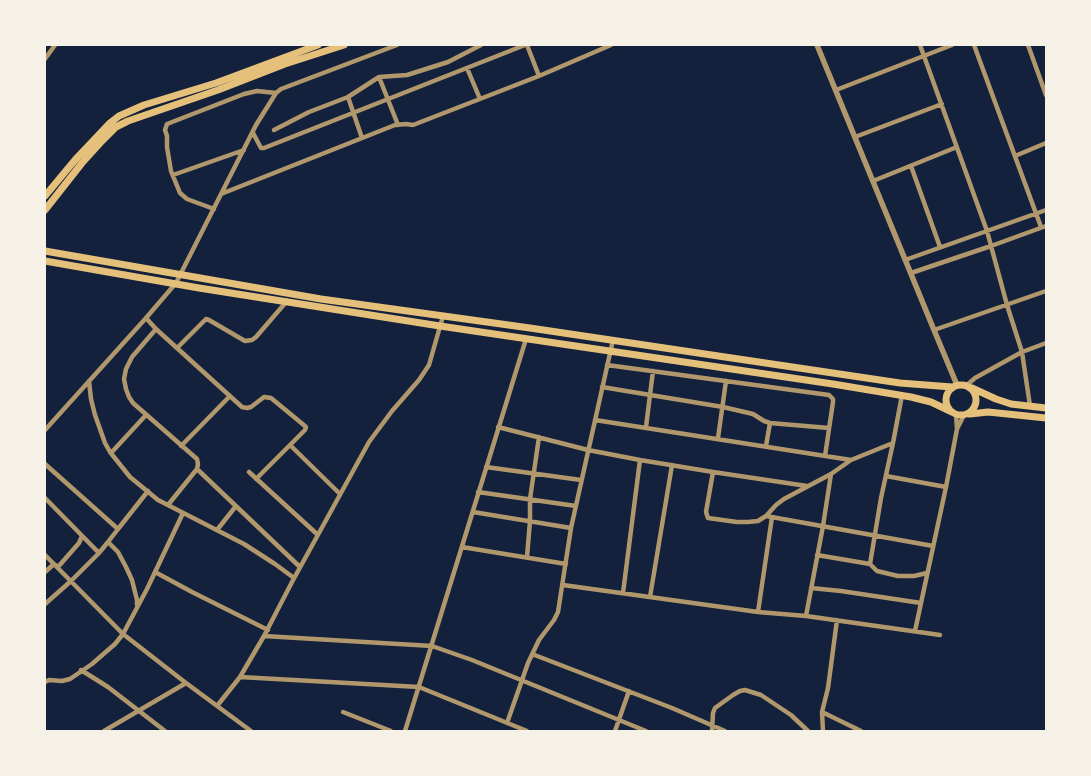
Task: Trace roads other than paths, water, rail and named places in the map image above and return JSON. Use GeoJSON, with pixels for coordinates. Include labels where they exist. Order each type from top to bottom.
{"type":"FeatureCollection","features":[{"type":"Feature","properties":{"kind":"main road"},"geometry":{"type":"LineString","coordinates":[[45,210],[68,175],[110,122],[150,102],[216,83],[318,45]]}},
{"type":"Feature","properties":{"kind":"main road"},"geometry":{"type":"LineString","coordinates":[[45,196],[116,128],[128,121],[218,90],[285,64],[344,45]]}},
{"type":"Feature","properties":{"kind":"main road"},"geometry":{"type":"LineString","coordinates":[[45,251],[321,299],[921,386],[969,387],[1011,404],[1046,408]]}},
{"type":"Feature","properties":{"kind":"main road"},"geometry":{"type":"LineString","coordinates":[[45,261],[199,288],[440,326],[902,396],[931,402],[960,414],[988,412],[1046,418]]}},
{"type":"Feature","properties":{"kind":"main road"},"geometry":{"type":"LineString","coordinates":[[955,386],[948,391],[946,402],[948,407],[960,414],[971,412],[975,408],[977,397],[975,392],[969,387]]}},
{"type":"Feature","properties":{"kind":"street"},"geometry":{"type":"LineString","coordinates":[[45,59],[55,45]]}},
{"type":"Feature","properties":{"kind":"street"},"geometry":{"type":"LineString","coordinates":[[45,430],[176,283],[256,125],[276,93],[281,89],[384,47],[397,45]]}},
{"type":"Feature","properties":{"kind":"street"},"geometry":{"type":"LineString","coordinates":[[274,130],[309,112],[348,97],[379,77],[407,75],[448,62],[481,45]]}},
{"type":"Feature","properties":{"kind":"street"},"geometry":{"type":"LineString","coordinates":[[253,132],[262,148],[264,148],[526,45],[539,76]]}},
{"type":"Feature","properties":{"kind":"street"},"geometry":{"type":"LineString","coordinates":[[221,194],[398,125],[413,125],[539,76],[611,45]]}},
{"type":"Feature","properties":{"kind":"street"},"geometry":{"type":"LineString","coordinates":[[817,45],[911,273],[955,386]]}},
{"type":"Feature","properties":{"kind":"street"},"geometry":{"type":"LineString","coordinates":[[920,45],[987,230],[1006,305],[1022,352],[1030,406]]}},
{"type":"Feature","properties":{"kind":"street"},"geometry":{"type":"LineString","coordinates":[[836,90],[952,45]]}},
{"type":"Feature","properties":{"kind":"street"},"geometry":{"type":"LineString","coordinates":[[911,273],[1044,227],[1036,214],[974,45]]}},
{"type":"Feature","properties":{"kind":"street"},"geometry":{"type":"LineString","coordinates":[[1028,45],[1046,95]]}},
{"type":"Feature","properties":{"kind":"street"},"geometry":{"type":"LineString","coordinates":[[467,68],[480,99]]}},
{"type":"Feature","properties":{"kind":"street"},"geometry":{"type":"LineString","coordinates":[[379,77],[398,125]]}},
{"type":"Feature","properties":{"kind":"street"},"geometry":{"type":"LineString","coordinates":[[214,209],[187,199],[180,193],[173,175],[167,147],[166,124],[244,94],[257,92],[276,93]]}},
{"type":"Feature","properties":{"kind":"street"},"geometry":{"type":"LineString","coordinates":[[348,97],[362,138]]}},
{"type":"Feature","properties":{"kind":"street"},"geometry":{"type":"LineString","coordinates":[[855,136],[942,104]]}},
{"type":"Feature","properties":{"kind":"street"},"geometry":{"type":"LineString","coordinates":[[1015,156],[1046,144]]}},
{"type":"Feature","properties":{"kind":"street"},"geometry":{"type":"LineString","coordinates":[[873,181],[957,147]]}},
{"type":"Feature","properties":{"kind":"street"},"geometry":{"type":"LineString","coordinates":[[173,175],[244,150]]}},
{"type":"Feature","properties":{"kind":"street"},"geometry":{"type":"LineString","coordinates":[[911,166],[940,247]]}},
{"type":"Feature","properties":{"kind":"street"},"geometry":{"type":"LineString","coordinates":[[905,260],[1046,210]]}},
{"type":"Feature","properties":{"kind":"street"},"geometry":{"type":"LineString","coordinates":[[934,330],[1046,291]]}},
{"type":"Feature","properties":{"kind":"street"},"geometry":{"type":"LineString","coordinates":[[177,348],[206,319],[248,342],[252,340],[287,301]]}},
{"type":"Feature","properties":{"kind":"street"},"geometry":{"type":"LineString","coordinates":[[217,706],[240,677],[268,630],[358,460],[379,427],[429,366],[444,316]]}},
{"type":"Feature","properties":{"kind":"street"},"geometry":{"type":"LineString","coordinates":[[146,318],[242,407],[247,408],[264,397],[271,398],[306,427],[256,479]]}},
{"type":"Feature","properties":{"kind":"street"},"geometry":{"type":"LineString","coordinates":[[156,329],[132,358],[124,379],[129,397],[134,404],[197,459],[196,469],[168,505]]}},
{"type":"Feature","properties":{"kind":"street"},"geometry":{"type":"LineString","coordinates":[[405,731],[526,339]]}},
{"type":"Feature","properties":{"kind":"street"},"geometry":{"type":"LineString","coordinates":[[507,723],[532,654],[558,612],[571,528],[613,340]]}},
{"type":"Feature","properties":{"kind":"street"},"geometry":{"type":"LineString","coordinates":[[969,387],[975,378],[1022,352],[1046,343]]}},
{"type":"Feature","properties":{"kind":"street"},"geometry":{"type":"LineString","coordinates":[[607,365],[831,396],[833,402],[825,456]]}},
{"type":"Feature","properties":{"kind":"street"},"geometry":{"type":"LineString","coordinates":[[646,427],[653,371]]}},
{"type":"Feature","properties":{"kind":"street"},"geometry":{"type":"LineString","coordinates":[[778,388],[779,376]]}},
{"type":"Feature","properties":{"kind":"street"},"geometry":{"type":"LineString","coordinates":[[89,381],[95,415],[105,442],[111,453],[130,477],[158,500],[217,530],[275,564],[294,578]]}},
{"type":"Feature","properties":{"kind":"street"},"geometry":{"type":"LineString","coordinates":[[718,438],[726,381]]}},
{"type":"Feature","properties":{"kind":"street"},"geometry":{"type":"LineString","coordinates":[[602,388],[723,407],[753,414],[770,423],[829,428]]}},
{"type":"Feature","properties":{"kind":"street"},"geometry":{"type":"LineString","coordinates":[[181,446],[230,396]]}},
{"type":"Feature","properties":{"kind":"street"},"geometry":{"type":"LineString","coordinates":[[870,564],[902,396]]}},
{"type":"Feature","properties":{"kind":"street"},"geometry":{"type":"LineString","coordinates":[[111,453],[146,414]]}},
{"type":"Feature","properties":{"kind":"street"},"geometry":{"type":"LineString","coordinates":[[915,631],[960,414]]}},
{"type":"Feature","properties":{"kind":"street"},"geometry":{"type":"LineString","coordinates":[[957,430],[960,414]]}},
{"type":"Feature","properties":{"kind":"street"},"geometry":{"type":"LineString","coordinates":[[595,420],[851,460]]}},
{"type":"Feature","properties":{"kind":"street"},"geometry":{"type":"LineString","coordinates":[[766,446],[770,423]]}},
{"type":"Feature","properties":{"kind":"street"},"geometry":{"type":"LineString","coordinates":[[498,427],[588,450],[640,460],[807,486]]}},
{"type":"Feature","properties":{"kind":"street"},"geometry":{"type":"LineString","coordinates":[[527,558],[530,499],[539,438]]}},
{"type":"Feature","properties":{"kind":"street"},"geometry":{"type":"LineString","coordinates":[[712,472],[706,512],[708,518],[748,522],[758,521],[784,499],[831,474],[851,460],[894,443]]}},
{"type":"Feature","properties":{"kind":"street"},"geometry":{"type":"LineString","coordinates":[[290,445],[340,494]]}},
{"type":"Feature","properties":{"kind":"street"},"geometry":{"type":"LineString","coordinates":[[623,593],[640,460]]}},
{"type":"Feature","properties":{"kind":"street"},"geometry":{"type":"LineString","coordinates":[[45,464],[118,529]]}},
{"type":"Feature","properties":{"kind":"street"},"geometry":{"type":"LineString","coordinates":[[650,596],[672,465]]}},
{"type":"Feature","properties":{"kind":"street"},"geometry":{"type":"LineString","coordinates":[[486,467],[581,480]]}},
{"type":"Feature","properties":{"kind":"street"},"geometry":{"type":"LineString","coordinates":[[196,469],[300,567]]}},
{"type":"Feature","properties":{"kind":"street"},"geometry":{"type":"LineString","coordinates":[[249,472],[318,535]]}},
{"type":"Feature","properties":{"kind":"street"},"geometry":{"type":"LineString","coordinates":[[806,616],[831,474]]}},
{"type":"Feature","properties":{"kind":"street"},"geometry":{"type":"LineString","coordinates":[[886,476],[946,487]]}},
{"type":"Feature","properties":{"kind":"street"},"geometry":{"type":"LineString","coordinates":[[45,604],[99,553],[148,492]]}},
{"type":"Feature","properties":{"kind":"street"},"geometry":{"type":"LineString","coordinates":[[478,492],[576,506]]}},
{"type":"Feature","properties":{"kind":"street"},"geometry":{"type":"LineString","coordinates":[[45,498],[99,553]]}},
{"type":"Feature","properties":{"kind":"street"},"geometry":{"type":"LineString","coordinates":[[217,530],[236,506]]}},
{"type":"Feature","properties":{"kind":"street"},"geometry":{"type":"LineString","coordinates":[[473,512],[571,528]]}},
{"type":"Feature","properties":{"kind":"street"},"geometry":{"type":"LineString","coordinates":[[45,675],[47,681],[70,679],[105,654],[123,634],[155,572],[182,513]]}},
{"type":"Feature","properties":{"kind":"street"},"geometry":{"type":"LineString","coordinates":[[766,516],[933,546]]}},
{"type":"Feature","properties":{"kind":"street"},"geometry":{"type":"LineString","coordinates":[[758,612],[772,517]]}},
{"type":"Feature","properties":{"kind":"street"},"geometry":{"type":"LineString","coordinates":[[54,564],[58,567],[79,543],[82,536]]}},
{"type":"Feature","properties":{"kind":"street"},"geometry":{"type":"LineString","coordinates":[[108,542],[118,552],[126,567],[136,592],[136,608]]}},
{"type":"Feature","properties":{"kind":"street"},"geometry":{"type":"LineString","coordinates":[[462,547],[566,564]]}},
{"type":"Feature","properties":{"kind":"street"},"geometry":{"type":"LineString","coordinates":[[45,554],[123,634],[251,731]]}},
{"type":"Feature","properties":{"kind":"street"},"geometry":{"type":"LineString","coordinates":[[817,555],[870,564],[878,570],[898,576],[914,576],[928,573]]}},
{"type":"Feature","properties":{"kind":"street"},"geometry":{"type":"LineString","coordinates":[[45,572],[54,564]]}},
{"type":"Feature","properties":{"kind":"street"},"geometry":{"type":"LineString","coordinates":[[155,572],[268,630]]}},
{"type":"Feature","properties":{"kind":"street"},"geometry":{"type":"LineString","coordinates":[[563,584],[758,612],[806,616],[940,635]]}},
{"type":"Feature","properties":{"kind":"street"},"geometry":{"type":"LineString","coordinates":[[811,588],[921,603]]}},
{"type":"Feature","properties":{"kind":"street"},"geometry":{"type":"LineString","coordinates":[[823,731],[822,712],[828,688],[836,620]]}},
{"type":"Feature","properties":{"kind":"street"},"geometry":{"type":"LineString","coordinates":[[264,636],[432,646],[522,680],[646,731]]}},
{"type":"Feature","properties":{"kind":"street"},"geometry":{"type":"LineString","coordinates":[[532,654],[629,691],[725,731]]}},
{"type":"Feature","properties":{"kind":"street"},"geometry":{"type":"LineString","coordinates":[[81,670],[108,687],[165,731]]}},
{"type":"Feature","properties":{"kind":"street"},"geometry":{"type":"LineString","coordinates":[[240,677],[419,687],[527,731]]}},
{"type":"Feature","properties":{"kind":"street"},"geometry":{"type":"LineString","coordinates":[[104,731],[186,683]]}},
{"type":"Feature","properties":{"kind":"street"},"geometry":{"type":"LineString","coordinates":[[712,731],[715,708],[744,690],[761,695],[791,715],[808,731]]}},
{"type":"Feature","properties":{"kind":"street"},"geometry":{"type":"LineString","coordinates":[[615,731],[629,691]]}},
{"type":"Feature","properties":{"kind":"street"},"geometry":{"type":"LineString","coordinates":[[343,712],[391,731]]}},
{"type":"Feature","properties":{"kind":"street"},"geometry":{"type":"LineString","coordinates":[[822,712],[861,731]]}}]}
